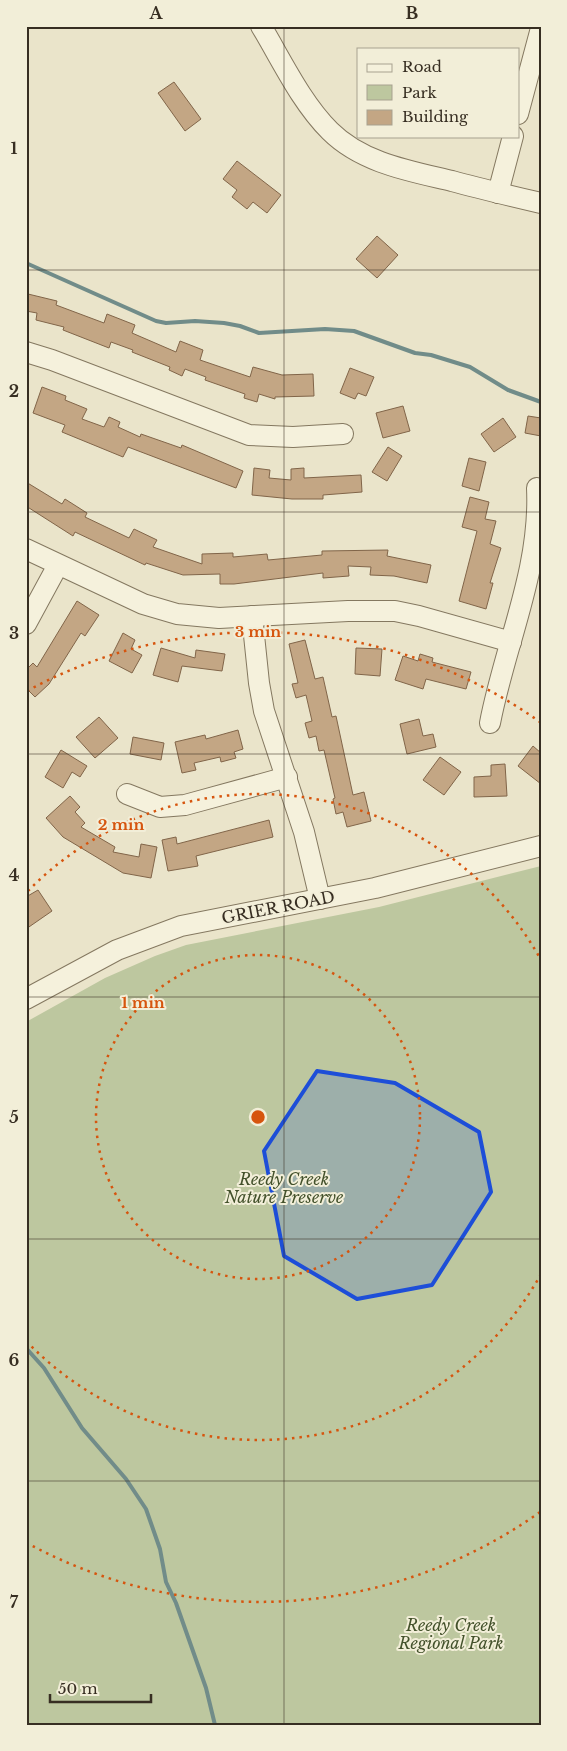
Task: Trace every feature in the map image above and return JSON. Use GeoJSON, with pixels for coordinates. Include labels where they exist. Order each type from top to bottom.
{"type":"FeatureCollection","features":[{"type":"Feature","properties":{"kind":"street"},"geometry":{"type":"LineString","coordinates":[[260,26],[311,108],[330,131],[348,146],[377,161],[541,204]]}},
{"type":"Feature","properties":{"kind":"street"},"geometry":{"type":"LineString","coordinates":[[520,107],[541,28]]}},
{"type":"Feature","properties":{"kind":"street"},"geometry":{"type":"LineString","coordinates":[[498,193],[512,138]]}},
{"type":"Feature","properties":{"kind":"street"},"geometry":{"type":"LineString","coordinates":[[26,352],[52,360],[248,435],[267,437],[343,434]]}},
{"type":"Feature","properties":{"kind":"street"},"geometry":{"type":"LineString","coordinates":[[490,723],[528,581],[537,530],[537,488]]}},
{"type":"Feature","properties":{"kind":"street"},"geometry":{"type":"LineString","coordinates":[[26,549],[58,566],[143,604],[177,614],[219,618],[348,611],[395,612],[419,616],[511,642]]}},
{"type":"Feature","properties":{"kind":"street"},"geometry":{"type":"LineString","coordinates":[[26,624],[58,566]]}},
{"type":"Feature","properties":{"kind":"street"},"geometry":{"type":"LineString","coordinates":[[252,616],[259,683],[264,710],[304,832],[320,899]]}},
{"type":"Feature","properties":{"kind":"street"},"geometry":{"type":"LineString","coordinates":[[127,794],[160,806],[185,805],[287,777]]}},
{"type":"Feature","properties":{"kind":"street","name":"GRIER ROAD"},"geometry":{"type":"LineString","coordinates":[[26,999],[117,950],[181,926],[375,888],[541,846]]}},
{"type":"Feature","properties":{"kind":"highlighted area"},"geometry":{"type":"Polygon","coordinates":[[[317,1071],[395,1083],[479,1132],[491,1192],[432,1285],[357,1299],[284,1256],[264,1151],[317,1071]]]}},
{"type":"Feature","properties":{"kind":"green space","name":"Reedy Creek Nature Preserve"},"geometry":{"type":"Polygon","coordinates":[[[541,866],[541,1725],[26,1725],[26,1022],[105,978],[155,956],[186,945],[379,907],[541,866]]]}},
{"type":"Feature","properties":{"kind":"building"},"geometry":{"type":"Polygon","coordinates":[[[174,82],[201,119],[185,131],[158,93],[174,82]]]}},
{"type":"Feature","properties":{"kind":"building"},"geometry":{"type":"Polygon","coordinates":[[[237,161],[281,195],[267,213],[253,202],[247,209],[232,197],[237,190],[223,179],[237,161]]]}},
{"type":"Feature","properties":{"kind":"building"},"geometry":{"type":"Polygon","coordinates":[[[377,236],[398,255],[377,278],[356,259],[377,236]]]}},
{"type":"Feature","properties":{"kind":"building"},"geometry":{"type":"Polygon","coordinates":[[[28,294],[57,301],[56,305],[104,323],[107,314],[135,325],[132,333],[176,352],[180,341],[203,350],[200,360],[250,377],[253,367],[282,375],[313,374],[314,396],[275,397],[275,399],[259,394],[257,402],[244,398],[245,394],[205,380],[206,377],[185,369],[182,376],[169,370],[170,367],[132,352],[133,350],[111,342],[109,348],[63,330],[64,327],[36,320],[37,313],[26,311],[28,294]]]}},
{"type":"Feature","properties":{"kind":"building"},"geometry":{"type":"Polygon","coordinates":[[[350,368],[374,377],[366,396],[358,393],[355,399],[340,393],[350,368]]]}},
{"type":"Feature","properties":{"kind":"building"},"geometry":{"type":"Polygon","coordinates":[[[42,387],[66,396],[65,400],[87,409],[82,419],[104,427],[109,417],[120,422],[118,427],[140,437],[141,434],[181,448],[182,445],[243,471],[236,488],[128,447],[123,457],[62,432],[65,425],[33,413],[42,387]]]}},
{"type":"Feature","properties":{"kind":"building"},"geometry":{"type":"Polygon","coordinates":[[[403,406],[410,431],[383,438],[376,413],[403,406]]]}},
{"type":"Feature","properties":{"kind":"building"},"geometry":{"type":"Polygon","coordinates":[[[528,416],[541,418],[541,436],[525,433],[528,416]]]}},
{"type":"Feature","properties":{"kind":"building"},"geometry":{"type":"Polygon","coordinates":[[[503,418],[516,437],[494,452],[481,434],[503,418]]]}},
{"type":"Feature","properties":{"kind":"building"},"geometry":{"type":"Polygon","coordinates":[[[388,447],[402,456],[387,481],[372,472],[388,447]]]}},
{"type":"Feature","properties":{"kind":"building"},"geometry":{"type":"Polygon","coordinates":[[[469,458],[486,462],[479,491],[462,486],[469,458]]]}},
{"type":"Feature","properties":{"kind":"building"},"geometry":{"type":"Polygon","coordinates":[[[254,468],[270,470],[269,478],[291,480],[291,469],[304,468],[304,478],[361,475],[362,492],[323,495],[323,499],[292,499],[252,495],[254,468]]]}},
{"type":"Feature","properties":{"kind":"building"},"geometry":{"type":"Polygon","coordinates":[[[26,482],[62,504],[65,499],[87,513],[85,517],[129,538],[134,529],[157,540],[153,547],[202,564],[202,554],[233,553],[233,557],[267,554],[268,560],[322,555],[322,551],[388,550],[387,556],[431,565],[427,583],[394,576],[370,575],[371,567],[348,566],[349,576],[323,578],[323,573],[234,584],[220,584],[220,574],[183,575],[146,563],[145,565],[75,532],[73,536],[26,506],[26,482]]]}},
{"type":"Feature","properties":{"kind":"building"},"geometry":{"type":"Polygon","coordinates":[[[470,497],[489,502],[485,519],[496,521],[490,544],[501,548],[490,583],[493,583],[486,609],[459,601],[477,531],[462,527],[470,497]]]}},
{"type":"Feature","properties":{"kind":"building"},"geometry":{"type":"Polygon","coordinates":[[[77,601],[99,615],[85,636],[81,633],[49,684],[35,697],[26,688],[26,670],[33,663],[37,667],[77,601]]]}},
{"type":"Feature","properties":{"kind":"building"},"geometry":{"type":"Polygon","coordinates":[[[123,633],[135,640],[131,649],[142,655],[132,673],[109,661],[123,633]]]}},
{"type":"Feature","properties":{"kind":"building"},"geometry":{"type":"Polygon","coordinates":[[[305,640],[315,679],[323,677],[332,717],[336,716],[353,795],[364,792],[371,821],[347,827],[343,812],[336,814],[333,799],[335,798],[324,750],[319,751],[316,736],[309,738],[305,723],[312,721],[306,695],[296,698],[292,684],[298,683],[289,644],[305,640]]]}},
{"type":"Feature","properties":{"kind":"building"},"geometry":{"type":"Polygon","coordinates":[[[161,648],[195,658],[196,650],[225,654],[222,671],[182,666],[178,682],[153,675],[161,648]]]}},
{"type":"Feature","properties":{"kind":"building"},"geometry":{"type":"Polygon","coordinates":[[[356,648],[382,649],[380,676],[355,674],[356,648]]]}},
{"type":"Feature","properties":{"kind":"building"},"geometry":{"type":"Polygon","coordinates":[[[420,654],[433,658],[432,662],[471,672],[466,689],[426,679],[423,689],[395,680],[403,656],[418,661],[420,654]]]}},
{"type":"Feature","properties":{"kind":"building"},"geometry":{"type":"Polygon","coordinates":[[[99,717],[118,738],[95,758],[76,737],[99,717]]]}},
{"type":"Feature","properties":{"kind":"building"},"geometry":{"type":"Polygon","coordinates":[[[419,719],[423,736],[433,734],[436,747],[407,754],[400,724],[419,719]]]}},
{"type":"Feature","properties":{"kind":"building"},"geometry":{"type":"Polygon","coordinates":[[[238,730],[243,749],[234,752],[236,758],[221,762],[220,757],[194,763],[196,770],[182,773],[175,742],[205,735],[206,739],[238,730]]]}},
{"type":"Feature","properties":{"kind":"building"},"geometry":{"type":"Polygon","coordinates":[[[133,737],[164,743],[161,760],[130,754],[133,737]]]}},
{"type":"Feature","properties":{"kind":"building"},"geometry":{"type":"Polygon","coordinates":[[[533,746],[541,753],[541,784],[518,766],[533,746]]]}},
{"type":"Feature","properties":{"kind":"building"},"geometry":{"type":"Polygon","coordinates":[[[61,750],[87,766],[80,777],[72,772],[63,788],[45,777],[61,750]]]}},
{"type":"Feature","properties":{"kind":"building"},"geometry":{"type":"Polygon","coordinates":[[[440,757],[461,772],[444,795],[423,780],[440,757]]]}},
{"type":"Feature","properties":{"kind":"building"},"geometry":{"type":"Polygon","coordinates":[[[505,764],[507,796],[474,797],[474,777],[491,776],[491,765],[505,764]]]}},
{"type":"Feature","properties":{"kind":"building"},"geometry":{"type":"Polygon","coordinates":[[[70,796],[80,807],[75,812],[85,823],[81,827],[115,847],[113,852],[139,857],[141,844],[157,847],[151,878],[123,873],[63,837],[46,818],[70,796]]]}},
{"type":"Feature","properties":{"kind":"building"},"geometry":{"type":"Polygon","coordinates":[[[269,820],[273,837],[196,856],[198,866],[168,871],[162,840],[176,837],[177,844],[269,820]]]}},
{"type":"Feature","properties":{"kind":"building"},"geometry":{"type":"Polygon","coordinates":[[[38,890],[52,911],[26,929],[26,897],[38,890]]]}},
{"type":"Feature","properties":{"kind":"waterway"},"geometry":{"type":"LineString","coordinates":[[26,263],[156,321],[166,323],[195,321],[224,323],[240,326],[259,333],[325,329],[354,331],[415,353],[431,355],[470,367],[508,390],[541,402]]}},
{"type":"Feature","properties":{"kind":"waterway"},"geometry":{"type":"LineString","coordinates":[[26,1348],[44,1368],[82,1428],[126,1479],[146,1509],[160,1549],[166,1582],[176,1603],[206,1688],[215,1725]]}},
{"type":"Feature","properties":{"kind":"park label","name":"Reedy Creek Regional Park"},"geometry":{"type":"Point","coordinates":[451,1634]}}]}
